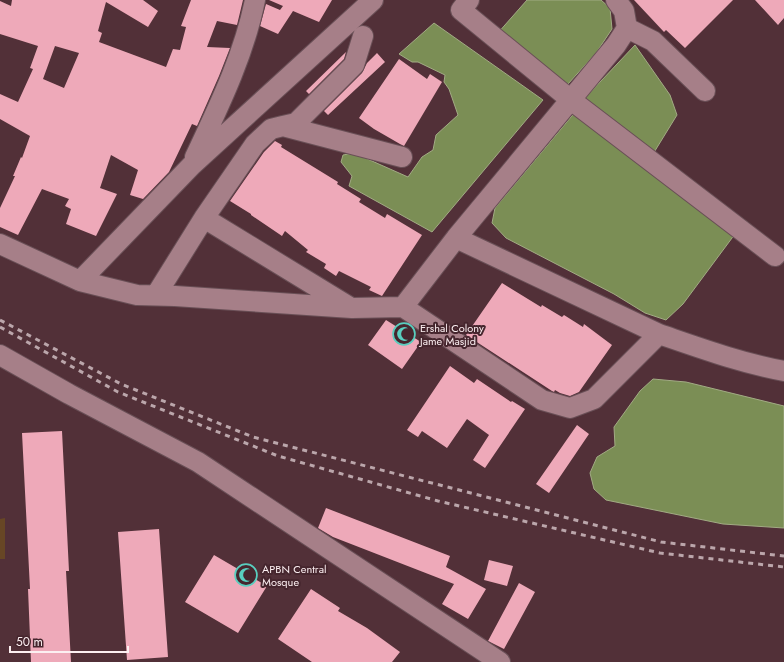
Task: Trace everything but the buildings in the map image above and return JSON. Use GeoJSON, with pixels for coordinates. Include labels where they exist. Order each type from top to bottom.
{"type":"FeatureCollection","features":[{"type":"Feature","properties":{"kind":"street"},"geometry":{"type":"LineString","coordinates":[[192,164],[231,78],[251,19],[255,0]]}},
{"type":"Feature","properties":{"kind":"street"},"geometry":{"type":"LineString","coordinates":[[80,281],[192,164],[373,0]]}},
{"type":"Feature","properties":{"kind":"street"},"geometry":{"type":"LineString","coordinates":[[469,0],[461,10],[571,100],[775,256]]}},
{"type":"Feature","properties":{"kind":"street"},"geometry":{"type":"LineString","coordinates":[[403,307],[456,238],[611,53],[627,28],[624,11],[616,0]]}},
{"type":"Feature","properties":{"kind":"street"},"geometry":{"type":"LineString","coordinates":[[627,28],[653,41],[705,91]]}},
{"type":"Feature","properties":{"kind":"street"},"geometry":{"type":"LineString","coordinates":[[156,295],[204,218],[255,144],[271,129],[296,123],[354,65],[363,36]]}},
{"type":"Feature","properties":{"kind":"street"},"geometry":{"type":"LineString","coordinates":[[283,126],[402,157]]}},
{"type":"Feature","properties":{"kind":"street"},"geometry":{"type":"LineString","coordinates":[[204,218],[352,308]]}},
{"type":"Feature","properties":{"kind":"street"},"geometry":{"type":"LineString","coordinates":[[456,238],[659,334],[705,350],[784,371]]}},
{"type":"Feature","properties":{"kind":"street"},"geometry":{"type":"LineString","coordinates":[[0,244],[80,281],[138,295],[352,308],[403,307],[542,400],[570,408],[594,398],[659,334]]}},
{"type":"Feature","properties":{"kind":"street"},"geometry":{"type":"LineString","coordinates":[[0,355],[69,394],[198,462],[500,662]]}},
{"type":"Feature","properties":{"kind":"shaded area"},"geometry":{"type":"Polygon","coordinates":[[[527,0],[601,0],[610,8],[612,29],[596,53],[568,84],[497,34],[527,0]]]}},
{"type":"Feature","properties":{"kind":"shaded area"},"geometry":{"type":"Polygon","coordinates":[[[434,23],[543,100],[432,232],[349,186],[352,176],[341,162],[343,155],[354,153],[408,177],[422,157],[433,150],[436,135],[458,115],[449,89],[444,82],[445,75],[418,62],[412,62],[399,54],[434,23]]]}},
{"type":"Feature","properties":{"kind":"shaded area"},"geometry":{"type":"Polygon","coordinates":[[[635,45],[670,95],[677,115],[653,154],[583,100],[635,45]]]}},
{"type":"Feature","properties":{"kind":"shaded area"},"geometry":{"type":"Polygon","coordinates":[[[576,111],[735,234],[683,304],[666,320],[645,313],[614,294],[506,238],[492,223],[495,208],[576,111]]]}},
{"type":"Feature","properties":{"kind":"shaded area"},"geometry":{"type":"Polygon","coordinates":[[[653,379],[686,382],[784,406],[784,528],[723,524],[606,500],[594,489],[590,473],[597,457],[615,446],[614,427],[640,391],[653,379]]]}},
{"type":"Feature","properties":{"kind":"shaded area"},"geometry":{"type":"Polygon","coordinates":[[[5,518],[5,559],[0,559],[0,519],[5,518]]]}},
{"type":"Feature","properties":{"kind":"railway"},"geometry":{"type":"LineString","coordinates":[[0,320],[121,384],[253,437],[661,542],[784,556]]}},
{"type":"Feature","properties":{"kind":"railway"},"geometry":{"type":"LineString","coordinates":[[0,327],[118,392],[278,456],[438,501],[660,553],[784,567]]}},
{"type":"Feature","properties":{"kind":"place","name":"Ershal Colony Jame Masjid"},"geometry":{"type":"Point","coordinates":[404,334]}},
{"type":"Feature","properties":{"kind":"place","name":"APBN Central Mosque"},"geometry":{"type":"Point","coordinates":[246,575]}}]}
